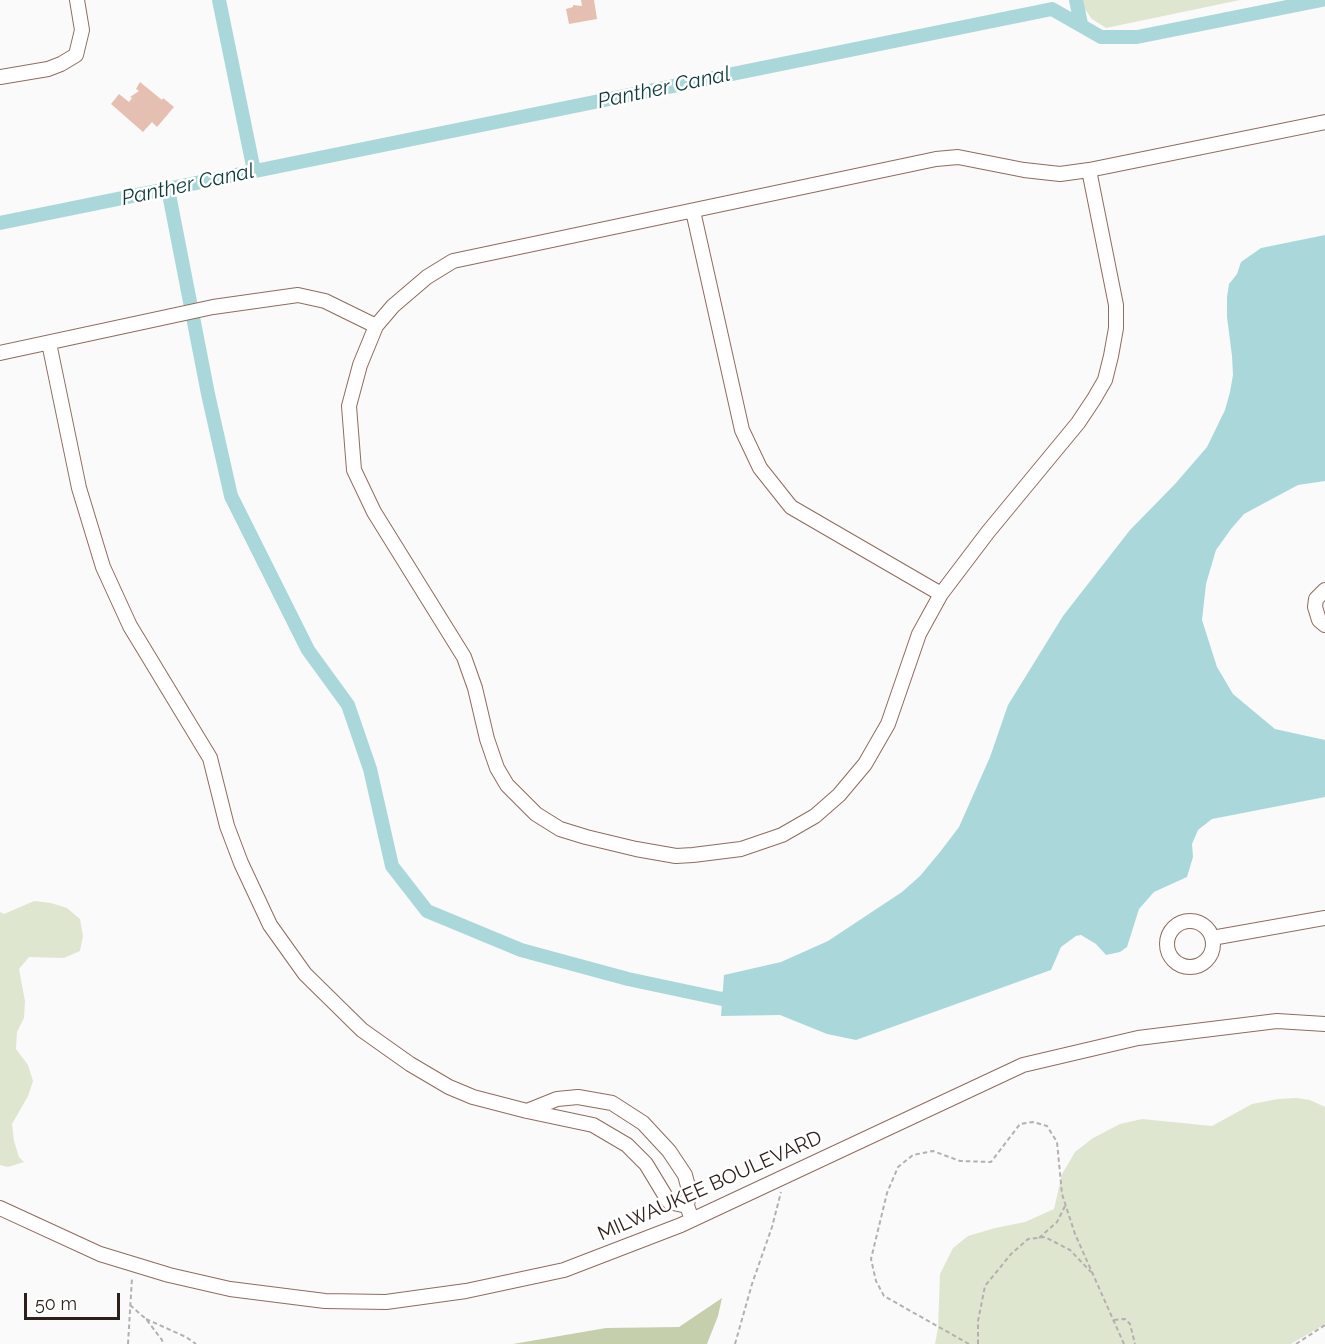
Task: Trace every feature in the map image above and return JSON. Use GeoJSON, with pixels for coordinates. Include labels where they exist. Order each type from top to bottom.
{"type":"FeatureCollection","features":[{"type":"Feature","properties":{"kind":"street"},"geometry":{"type":"LineString","coordinates":[[0,77],[48,69],[76,55],[82,30],[77,0]]}},
{"type":"Feature","properties":{"kind":"street"},"geometry":{"type":"LineString","coordinates":[[1089,170],[1116,305],[1112,357],[1105,380],[1078,423],[1000,516],[941,594],[919,634],[896,705],[880,740],[865,764],[839,795],[815,816],[782,835],[726,852],[676,856],[636,849],[560,829],[548,823],[521,800],[507,785],[497,768],[464,657],[374,512],[354,470],[349,406],[360,364],[376,326],[393,306],[418,285],[453,261],[936,159],[958,157],[1060,174],[1325,122]]}},
{"type":"Feature","properties":{"kind":"street"},"geometry":{"type":"LineString","coordinates":[[693,211],[742,430],[760,468],[791,507],[941,594]]}},
{"type":"Feature","properties":{"kind":"street"},"geometry":{"type":"LineString","coordinates":[[0,353],[213,307],[298,295],[325,301],[376,326]]}},
{"type":"Feature","properties":{"kind":"street"},"geometry":{"type":"LineString","coordinates":[[49,343],[79,488],[103,567],[130,626],[210,758],[227,826],[240,863],[270,925],[305,974],[335,1006],[380,1044],[449,1086],[473,1097],[593,1125],[627,1145],[646,1164],[669,1202],[690,1213]]}},
{"type":"Feature","properties":{"kind":"street"},"geometry":{"type":"LineString","coordinates":[[1325,590],[1316,600],[1315,607],[1319,620],[1325,625]]}},
{"type":"Feature","properties":{"kind":"street"},"geometry":{"type":"LineString","coordinates":[[1212,938],[1325,918]]}},
{"type":"Feature","properties":{"kind":"street","name":"MILWAUKEE BOULEVARD"},"geometry":{"type":"LineString","coordinates":[[0,1208],[100,1254],[230,1289],[325,1301],[386,1302],[466,1291],[564,1270],[690,1213],[783,1177],[1023,1065],[1138,1038],[1277,1021],[1325,1024]]}},
{"type":"Feature","properties":{"kind":"street"},"geometry":{"type":"LineString","coordinates":[[527,1111],[557,1099],[578,1098],[612,1103],[643,1123],[669,1151],[686,1175],[690,1213]]}},
{"type":"Feature","properties":{"kind":"street"},"geometry":{"type":"LineString","coordinates":[[627,1145],[643,1123]]}},
{"type":"Feature","properties":{"kind":"path"},"geometry":{"type":"LineString","coordinates":[[969,1344],[884,1296],[876,1281],[871,1260],[887,1193],[898,1167],[913,1155],[933,1151],[960,1161],[991,1162],[1020,1124],[1033,1122],[1047,1126],[1057,1142],[1062,1194],[1075,1234],[1124,1344]]}},
{"type":"Feature","properties":{"kind":"path"},"geometry":{"type":"LineString","coordinates":[[735,1344],[752,1284],[772,1227],[783,1177]]}},
{"type":"Feature","properties":{"kind":"path"},"geometry":{"type":"LineString","coordinates":[[1039,1238],[1057,1222],[1066,1205]]}},
{"type":"Feature","properties":{"kind":"path"},"geometry":{"type":"LineString","coordinates":[[978,1344],[978,1321],[985,1286],[1011,1254],[1028,1239],[1045,1238],[1070,1250],[1093,1274]]}},
{"type":"Feature","properties":{"kind":"path"},"geometry":{"type":"LineString","coordinates":[[128,1344],[132,1264]]}},
{"type":"Feature","properties":{"kind":"path"},"geometry":{"type":"LineString","coordinates":[[130,1305],[146,1319],[163,1344]]}},
{"type":"Feature","properties":{"kind":"path"},"geometry":{"type":"LineString","coordinates":[[1114,1320],[1125,1318],[1130,1324],[1135,1344]]}},
{"type":"Feature","properties":{"kind":"path"},"geometry":{"type":"LineString","coordinates":[[146,1319],[196,1344]]}},
{"type":"Feature","properties":{"kind":"path"},"geometry":{"type":"LineString","coordinates":[[1296,1344],[1325,1325]]}},
{"type":"Feature","properties":{"kind":"green space"},"geometry":{"type":"Polygon","coordinates":[[[1080,0],[1240,0],[1106,28],[1092,19],[1080,0]]]}},
{"type":"Feature","properties":{"kind":"green space"},"geometry":{"type":"Polygon","coordinates":[[[34,901],[67,908],[80,919],[83,936],[80,951],[64,958],[29,957],[19,969],[25,1001],[24,1018],[17,1032],[16,1049],[28,1065],[33,1081],[28,1096],[12,1124],[19,1157],[24,1162],[8,1167],[0,1165],[0,912],[4,914],[34,901]]]}},
{"type":"Feature","properties":{"kind":"green space"},"geometry":{"type":"Polygon","coordinates":[[[1297,1098],[1310,1100],[1325,1107],[1325,1324],[1291,1344],[935,1344],[938,1328],[940,1274],[953,1248],[968,1236],[1025,1222],[1054,1209],[1062,1174],[1075,1152],[1093,1138],[1120,1124],[1142,1119],[1212,1126],[1252,1104],[1297,1098]]]}},
{"type":"Feature","properties":{"kind":"green space"},"geometry":{"type":"Polygon","coordinates":[[[722,1298],[707,1344],[513,1344],[606,1328],[679,1327],[722,1298]]]}},
{"type":"Feature","properties":{"kind":"water"},"geometry":{"type":"Polygon","coordinates":[[[1325,235],[1325,481],[1298,485],[1244,514],[1216,550],[1206,584],[1202,620],[1217,667],[1233,694],[1275,729],[1325,740],[1325,797],[1212,819],[1198,830],[1192,844],[1193,857],[1187,877],[1154,892],[1139,909],[1127,947],[1120,952],[1106,955],[1096,944],[1081,935],[1076,936],[1061,947],[1051,970],[856,1040],[827,1034],[780,1015],[721,1016],[724,975],[781,962],[828,941],[902,892],[920,876],[940,852],[959,827],[990,757],[1008,705],[1063,616],[1130,530],[1207,447],[1225,410],[1230,392],[1233,375],[1227,297],[1229,284],[1237,274],[1241,262],[1261,248],[1325,235]]]}},
{"type":"Feature","properties":{"kind":"building"},"geometry":{"type":"Polygon","coordinates":[[[581,0],[594,0],[597,19],[569,24],[566,9],[573,5],[582,6],[581,0]]]}},
{"type":"Feature","properties":{"kind":"building"},"geometry":{"type":"Polygon","coordinates":[[[140,82],[174,107],[157,127],[152,122],[143,132],[111,104],[119,94],[129,102],[132,98],[130,97],[139,91],[136,89],[140,82]]]}},
{"type":"Feature","properties":{"kind":"waterway"},"geometry":{"type":"LineString","coordinates":[[219,0],[254,171]]}},
{"type":"Feature","properties":{"kind":"waterway"},"geometry":{"type":"LineString","coordinates":[[1076,0],[1081,24]]}},
{"type":"Feature","properties":{"kind":"waterway","name":"Panther Canal"},"geometry":{"type":"LineString","coordinates":[[0,223],[1052,9],[1101,37],[1137,37],[1322,0]]}},
{"type":"Feature","properties":{"kind":"waterway"},"geometry":{"type":"LineString","coordinates":[[168,189],[208,394],[231,496],[308,650],[348,705],[370,769],[392,866],[427,911],[521,950],[628,979],[722,999],[739,993]]}}]}
